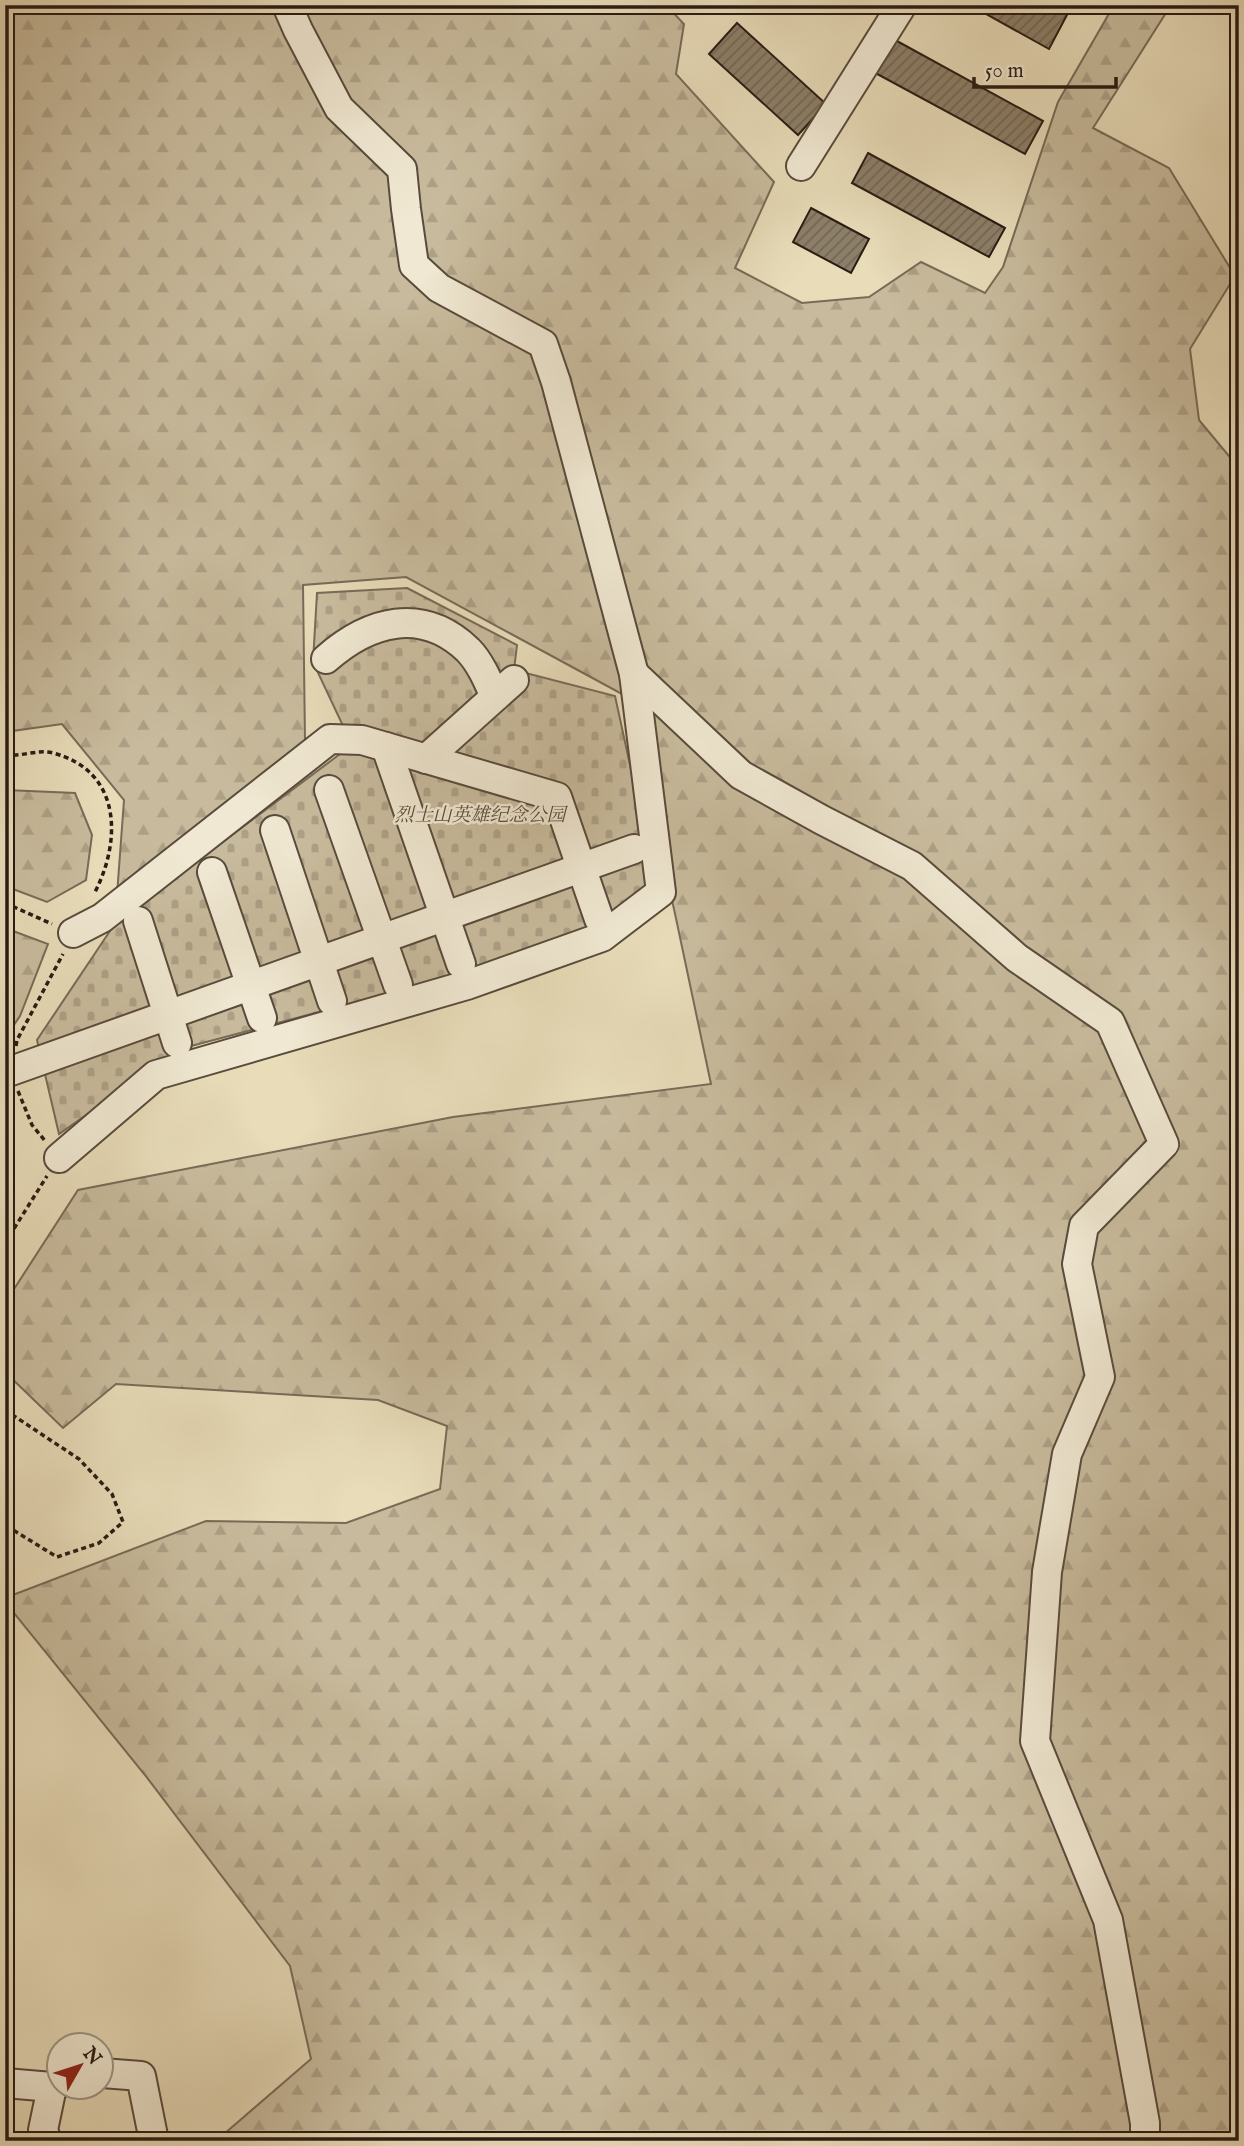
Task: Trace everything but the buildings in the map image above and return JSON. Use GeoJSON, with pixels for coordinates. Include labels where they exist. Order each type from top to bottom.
{"type":"FeatureCollection","features":[{"type":"Feature","properties":{"kind":"street"},"geometry":{"type":"LineString","coordinates":[[59,1158],[156,1074],[467,985],[602,937],[661,892],[634,674],[560,396],[543,344],[439,288],[414,265],[402,169],[339,108],[298,30],[288,5]]}},
{"type":"Feature","properties":{"kind":"street"},"geometry":{"type":"LineString","coordinates":[[801,166],[902,5]]}},
{"type":"Feature","properties":{"kind":"street"},"geometry":{"type":"LineString","coordinates":[[326,659],[345,642],[367,632],[396,624],[419,622],[442,631],[469,650],[482,671],[505,688],[426,759]]}},
{"type":"Feature","properties":{"kind":"street"},"geometry":{"type":"LineString","coordinates":[[634,674],[741,775],[912,866],[1017,958],[1110,1022],[1164,1144],[1084,1226],[1077,1264],[1100,1377],[1067,1454],[1047,1572],[1035,1741],[1108,1920],[1145,2123],[1145,2141]]}},
{"type":"Feature","properties":{"kind":"street"},"geometry":{"type":"LineString","coordinates":[[73,933],[102,918],[330,739],[362,740],[557,797],[599,919]]}},
{"type":"Feature","properties":{"kind":"street"},"geometry":{"type":"LineString","coordinates":[[386,747],[461,964]]}},
{"type":"Feature","properties":{"kind":"street"},"geometry":{"type":"LineString","coordinates":[[329,790],[398,985]]}},
{"type":"Feature","properties":{"kind":"street"},"geometry":{"type":"LineString","coordinates":[[275,830],[332,1001]]}},
{"type":"Feature","properties":{"kind":"street"},"geometry":{"type":"LineString","coordinates":[[10,1071],[634,849]]}},
{"type":"Feature","properties":{"kind":"street"},"geometry":{"type":"LineString","coordinates":[[212,872],[262,1018]]}},
{"type":"Feature","properties":{"kind":"street"},"geometry":{"type":"LineString","coordinates":[[138,921],[177,1044]]}},
{"type":"Feature","properties":{"kind":"street"},"geometry":{"type":"LineString","coordinates":[[116,2074],[141,2076],[154,2141]]}},
{"type":"Feature","properties":{"kind":"street"},"geometry":{"type":"LineString","coordinates":[[5,2083],[46,2085]]}},
{"type":"Feature","properties":{"kind":"street"},"geometry":{"type":"LineString","coordinates":[[47,2141],[43,2130],[52,2100]]}},
{"type":"Feature","properties":{"kind":"path"},"geometry":{"type":"LineString","coordinates":[[5,755],[50,751],[71,758],[92,775],[108,799],[113,832],[103,877],[91,899]]}},
{"type":"Feature","properties":{"kind":"path"},"geometry":{"type":"LineString","coordinates":[[5,903],[73,933],[17,1040],[10,1071],[32,1125],[59,1158],[5,1243]]}},
{"type":"Feature","properties":{"kind":"path"},"geometry":{"type":"LineString","coordinates":[[5,1410],[79,1459],[112,1494],[123,1522],[99,1543],[57,1557],[5,1525]]}},
{"type":"Feature","properties":{"kind":"green space"},"geometry":{"type":"Polygon","coordinates":[[[5,5],[666,5],[684,24],[676,74],[774,182],[735,268],[802,303],[869,297],[921,262],[985,293],[1003,267],[1058,102],[1114,5],[1171,5],[1093,128],[1169,168],[1235,276],[1190,349],[1199,420],[1239,468],[1239,2141],[227,2141],[224,2134],[311,2059],[290,1966],[145,1775],[5,1602],[5,1598],[206,1521],[346,1523],[440,1489],[447,1426],[378,1400],[116,1384],[63,1428],[5,1372],[5,1303],[78,1190],[453,1117],[711,1084],[674,909],[622,694],[406,577],[303,585],[305,741],[117,895],[124,800],[62,724],[5,732],[5,5]]]}},
{"type":"Feature","properties":{"kind":"green space","name":"烈士山英雄纪念公园"},"geometry":{"type":"Polygon","coordinates":[[[407,588],[517,645],[514,670],[615,696],[656,885],[611,922],[469,972],[180,1049],[59,1134],[37,1040],[116,922],[352,745],[313,662],[317,593],[407,588]]]}},
{"type":"Feature","properties":{"kind":"green space"},"geometry":{"type":"Polygon","coordinates":[[[5,790],[75,793],[92,835],[86,880],[47,902],[5,886],[5,790]]]}},
{"type":"Feature","properties":{"kind":"green space"},"geometry":{"type":"Polygon","coordinates":[[[5,928],[48,944],[20,1016],[5,1038],[5,928]]]}}]}
